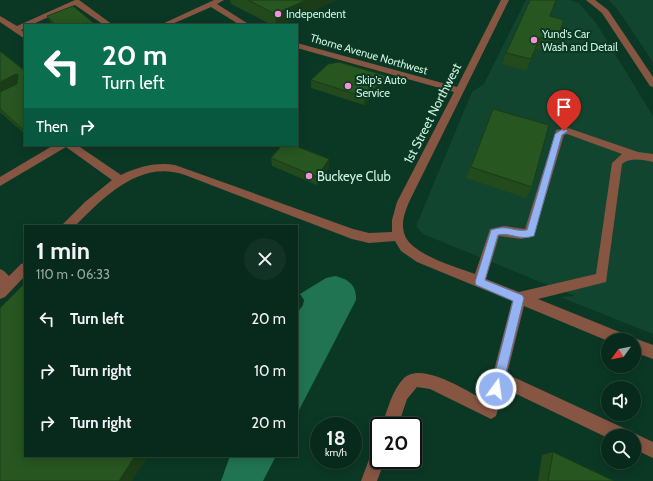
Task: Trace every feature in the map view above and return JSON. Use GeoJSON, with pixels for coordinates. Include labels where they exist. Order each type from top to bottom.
{"type":"FeatureCollection","features":[{"type":"Feature","properties":{"kind":"street"},"geometry":{"type":"LineString","coordinates":[[166,24],[220,0]]}},
{"type":"Feature","properties":{"kind":"street","name":"1st Street Northwest"},"geometry":{"type":"LineString","coordinates":[[400,238],[396,221],[403,202],[458,90],[505,0]]}},
{"type":"Feature","properties":{"kind":"street"},"geometry":{"type":"LineString","coordinates":[[590,0],[605,12],[653,84]]}},
{"type":"Feature","properties":{"kind":"street"},"geometry":{"type":"LineString","coordinates":[[27,24],[76,2],[108,24]]}},
{"type":"Feature","properties":{"kind":"street"},"geometry":{"type":"LineString","coordinates":[[210,4],[244,24]]}},
{"type":"Feature","properties":{"kind":"street"},"geometry":{"type":"LineString","coordinates":[[0,18],[24,36]]}},
{"type":"Feature","properties":{"kind":"street"},"geometry":{"type":"LineString","coordinates":[[16,29],[24,25]]}},
{"type":"Feature","properties":{"kind":"street","name":"Thorne Avenue Northwest"},"geometry":{"type":"LineString","coordinates":[[298,45],[458,90]]}},
{"type":"Feature","properties":{"kind":"street"},"geometry":{"type":"LineString","coordinates":[[480,282],[494,232],[504,230],[521,235],[530,233],[560,132],[568,130],[635,155],[653,158]]}},
{"type":"Feature","properties":{"kind":"street"},"geometry":{"type":"LineString","coordinates":[[0,182],[60,146]]}},
{"type":"Feature","properties":{"kind":"street"},"geometry":{"type":"LineString","coordinates":[[71,146],[120,180]]}},
{"type":"Feature","properties":{"kind":"street"},"geometry":{"type":"LineString","coordinates":[[519,298],[602,278],[617,163],[620,159],[635,155]]}},
{"type":"Feature","properties":{"kind":"street"},"geometry":{"type":"LineString","coordinates":[[68,225],[99,196],[120,180],[147,170],[170,168],[195,175],[352,234],[369,238],[400,238],[408,250],[417,256],[605,333]]}},
{"type":"Feature","properties":{"kind":"street"},"geometry":{"type":"LineString","coordinates":[[3,285],[24,269]]}},
{"type":"Feature","properties":{"kind":"street"},"geometry":{"type":"LineString","coordinates":[[393,417],[403,392],[407,385],[414,380],[432,382],[491,411],[519,298]]}},
{"type":"Feature","properties":{"kind":"street"},"geometry":{"type":"LineString","coordinates":[[641,348],[653,352]]}},
{"type":"Feature","properties":{"kind":"street"},"geometry":{"type":"LineString","coordinates":[[499,378],[607,429]]}},
{"type":"Feature","properties":{"kind":"street"},"geometry":{"type":"LineString","coordinates":[[641,444],[653,450]]}},
{"type":"Feature","properties":{"kind":"street"},"geometry":{"type":"LineString","coordinates":[[369,481],[374,469]]}},
{"type":"Feature","properties":{"kind":"shaded area"},"geometry":{"type":"Polygon","coordinates":[[[526,0],[569,0],[579,3],[596,23],[653,116],[653,334],[560,297],[575,296],[423,234],[416,226],[472,92],[484,84],[526,0]]]}},
{"type":"Feature","properties":{"kind":"shaded area"},"geometry":{"type":"Polygon","coordinates":[[[609,0],[653,0],[653,62],[618,10],[609,0]]]}},
{"type":"Feature","properties":{"kind":"shaded area"},"geometry":{"type":"Polygon","coordinates":[[[335,276],[348,281],[355,290],[356,300],[298,412],[298,312],[303,305],[304,300],[300,294],[326,278],[335,276]]]}},
{"type":"Feature","properties":{"kind":"shaded area"},"geometry":{"type":"Polygon","coordinates":[[[230,457],[275,457],[263,481],[221,481],[230,457]]]}},
{"type":"Feature","properties":{"kind":"building"},"geometry":{"type":"Polygon","coordinates":[[[248,0],[306,0],[275,14],[248,0]]]}},
{"type":"Feature","properties":{"kind":"building","name":"Yund's Car Wash and Detail"},"geometry":{"type":"Polygon","coordinates":[[[530,0],[556,0],[550,16],[564,20],[556,41],[540,37],[531,59],[506,53],[530,0]]]}},
{"type":"Feature","properties":{"kind":"building"},"geometry":{"type":"Polygon","coordinates":[[[73,6],[95,24],[55,24],[47,16],[73,6]]]}},
{"type":"Feature","properties":{"kind":"building"},"geometry":{"type":"Polygon","coordinates":[[[0,51],[24,70],[24,130],[0,109],[0,92],[17,84],[18,75],[16,74],[0,82],[0,51]]]}},
{"type":"Feature","properties":{"kind":"building","name":"Skip's Auto Service"},"geometry":{"type":"Polygon","coordinates":[[[339,62],[387,76],[365,97],[311,80],[328,64],[339,62]]]}},
{"type":"Feature","properties":{"kind":"building"},"geometry":{"type":"Polygon","coordinates":[[[493,109],[549,125],[532,187],[471,167],[493,109]]]}},
{"type":"Feature","properties":{"kind":"building"},"geometry":{"type":"Polygon","coordinates":[[[281,146],[296,146],[329,159],[317,177],[271,158],[281,146]]]}},
{"type":"Feature","properties":{"kind":"building"},"geometry":{"type":"Polygon","coordinates":[[[24,284],[24,457],[134,457],[119,481],[0,481],[0,308],[24,284]]]}},
{"type":"Feature","properties":{"kind":"building"},"geometry":{"type":"Polygon","coordinates":[[[553,452],[614,481],[548,481],[553,452]]]}},
{"type":"Feature","properties":{"kind":"place","name":"Independent"},"geometry":{"type":"Point","coordinates":[278,14]}},
{"type":"Feature","properties":{"kind":"place","name":"Yund's Car Wash and Detail"},"geometry":{"type":"Point","coordinates":[534,40]}},
{"type":"Feature","properties":{"kind":"place","name":"Skip's Auto Service"},"geometry":{"type":"Point","coordinates":[348,86]}},
{"type":"Feature","properties":{"kind":"place","name":"Buckeye Club"},"geometry":{"type":"Point","coordinates":[309,176]}},
{"type":"Feature","properties":{"kind":"route"},"geometry":{"type":"LineString","coordinates":[[496,389],[519,298],[480,282],[494,232],[504,230],[521,235],[530,233],[559,134],[560,132],[564,131]]}}]}
